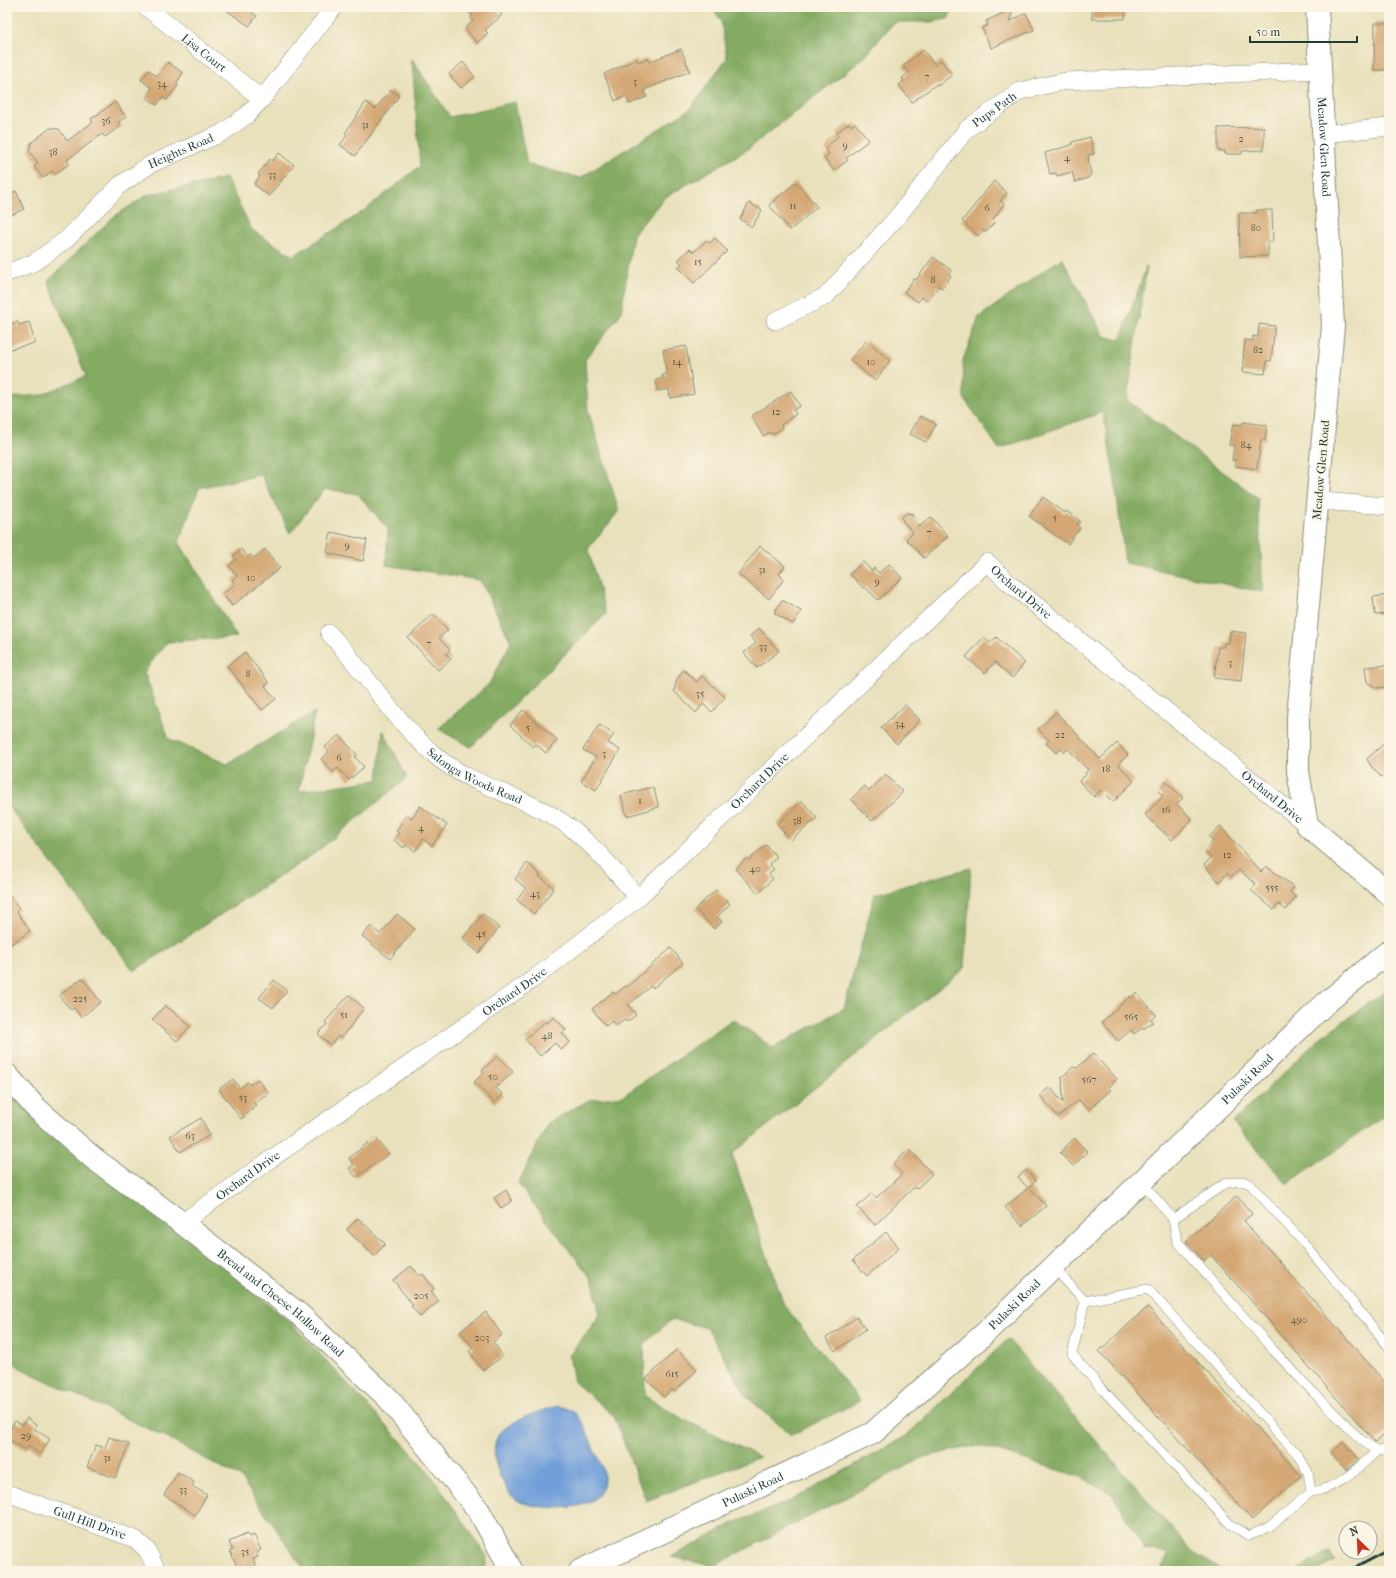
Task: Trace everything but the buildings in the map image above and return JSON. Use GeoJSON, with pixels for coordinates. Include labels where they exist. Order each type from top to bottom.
{"type":"FeatureCollection","features":[{"type":"Feature","properties":{"kind":"main road","name":"Meadow Glen Road"},"geometry":{"type":"LineString","coordinates":[[1307,825],[1298,771],[1298,717],[1319,501],[1333,326],[1317,7]]}},
{"type":"Feature","properties":{"kind":"main road"},"geometry":{"type":"LineString","coordinates":[[1307,825],[1389,894]]}},
{"type":"Feature","properties":{"kind":"main road","name":"Pulaski Road"},"geometry":{"type":"LineString","coordinates":[[580,1571],[873,1433],[985,1333],[1326,1003],[1389,951]]}},
{"type":"Feature","properties":{"kind":"main road","name":"Bread and Cheese Hollow Road"},"geometry":{"type":"LineString","coordinates":[[7,1075],[35,1107],[93,1158],[182,1223],[300,1315],[388,1398],[479,1511],[512,1571]]}},
{"type":"Feature","properties":{"kind":"street","name":"Lisa Court"},"geometry":{"type":"LineString","coordinates":[[146,7],[262,99]]}},
{"type":"Feature","properties":{"kind":"street","name":"Heights Road"},"geometry":{"type":"LineString","coordinates":[[7,273],[35,262],[67,239],[120,185],[151,164],[222,133],[247,116],[334,7]]}},
{"type":"Feature","properties":{"kind":"street","name":"Pups Path"},"geometry":{"type":"LineString","coordinates":[[775,321],[826,296],[898,216],[967,129],[1020,91],[1066,81],[1319,70]]}},
{"type":"Feature","properties":{"kind":"street"},"geometry":{"type":"LineString","coordinates":[[1324,134],[1389,127]]}},
{"type":"Feature","properties":{"kind":"street"},"geometry":{"type":"LineString","coordinates":[[1319,501],[1389,506]]}},
{"type":"Feature","properties":{"kind":"street","name":"Orchard Drive"},"geometry":{"type":"LineString","coordinates":[[182,1223],[268,1161],[532,980],[638,898],[987,562],[1009,583],[1307,825]]}},
{"type":"Feature","properties":{"kind":"street","name":"Salonga Woods Road"},"geometry":{"type":"LineString","coordinates":[[329,633],[352,658],[369,684],[402,725],[438,758],[472,779],[554,816],[581,836],[638,898]]}},
{"type":"Feature","properties":{"kind":"street","name":"Gull Hill Drive"},"geometry":{"type":"LineString","coordinates":[[7,1492],[135,1539],[147,1550],[157,1571]]}},
{"type":"Feature","properties":{"kind":"lane"},"geometry":{"type":"LineString","coordinates":[[1141,1181],[1173,1219],[1176,1241],[1314,1393],[1360,1439],[1377,1451]]}},
{"type":"Feature","properties":{"kind":"lane"},"geometry":{"type":"LineString","coordinates":[[1173,1219],[1226,1184],[1242,1181],[1250,1184],[1303,1242],[1389,1346]]}},
{"type":"Feature","properties":{"kind":"lane"},"geometry":{"type":"LineString","coordinates":[[1052,1267],[1085,1301]]}},
{"type":"Feature","properties":{"kind":"lane"},"geometry":{"type":"LineString","coordinates":[[1085,1301],[1148,1289],[1296,1454],[1308,1472],[1311,1492]]}},
{"type":"Feature","properties":{"kind":"lane"},"geometry":{"type":"LineString","coordinates":[[1085,1301],[1072,1354],[1100,1387],[1230,1524],[1249,1536],[1269,1527],[1311,1492],[1322,1491],[1348,1476],[1377,1451],[1389,1450]]}},
{"type":"Feature","properties":{"kind":"green space"},"geometry":{"type":"Polygon","coordinates":[[[712,7],[953,7],[948,19],[930,22],[894,22],[864,58],[748,149],[664,198],[633,235],[621,313],[585,360],[588,410],[619,511],[588,549],[606,614],[471,747],[438,729],[489,684],[511,642],[480,580],[386,565],[388,529],[358,494],[325,489],[290,533],[261,475],[199,488],[179,542],[237,637],[167,642],[144,672],[169,739],[227,764],[315,712],[299,791],[378,780],[383,730],[407,778],[315,853],[134,971],[7,805],[7,398],[41,395],[86,376],[48,281],[112,218],[147,195],[226,178],[252,230],[293,256],[364,211],[420,166],[412,59],[450,117],[515,102],[527,164],[580,178],[689,110],[727,58],[721,21],[712,7]]]}},
{"type":"Feature","properties":{"kind":"green space"},"geometry":{"type":"Polygon","coordinates":[[[1062,258],[1104,336],[1120,340],[1147,265],[1127,400],[1258,498],[1263,592],[1125,563],[1115,481],[1103,412],[999,449],[964,398],[963,360],[979,317],[1062,258]]]}},
{"type":"Feature","properties":{"kind":"green space"},"geometry":{"type":"Polygon","coordinates":[[[971,868],[965,968],[732,1154],[784,1305],[860,1401],[791,1435],[747,1397],[707,1328],[672,1319],[644,1344],[645,1396],[683,1419],[760,1457],[646,1501],[614,1416],[574,1382],[569,1355],[600,1315],[592,1279],[518,1184],[548,1123],[589,1100],[623,1096],[733,1019],[773,1048],[844,1008],[875,894],[971,868]]]}},
{"type":"Feature","properties":{"kind":"green space"},"geometry":{"type":"Polygon","coordinates":[[[1389,989],[1389,1113],[1287,1184],[1233,1122],[1321,1037],[1389,989]]]}},
{"type":"Feature","properties":{"kind":"green space"},"geometry":{"type":"Polygon","coordinates":[[[7,1087],[290,1322],[426,1468],[487,1556],[485,1571],[302,1571],[304,1569],[240,1477],[159,1434],[20,1368],[7,1356],[7,1087]]]}},
{"type":"Feature","properties":{"kind":"green space"},"geometry":{"type":"Polygon","coordinates":[[[1008,1339],[1192,1552],[1224,1571],[1159,1571],[1162,1568],[1169,1552],[1145,1550],[1112,1494],[1081,1477],[978,1445],[924,1457],[714,1566],[671,1557],[732,1524],[792,1500],[906,1436],[1008,1339]]]}},
{"type":"Feature","properties":{"kind":"green space"},"geometry":{"type":"Polygon","coordinates":[[[1330,1551],[1336,1561],[1317,1571],[1295,1571],[1330,1551]]]}},
{"type":"Feature","properties":{"kind":"water"},"geometry":{"type":"Polygon","coordinates":[[[558,1406],[572,1411],[583,1423],[602,1467],[604,1478],[602,1488],[598,1496],[582,1505],[562,1508],[534,1506],[516,1499],[505,1486],[498,1471],[494,1455],[496,1440],[500,1433],[511,1424],[536,1413],[558,1406]]]}},
{"type":"Feature","properties":{"kind":"railway"},"geometry":{"type":"LineString","coordinates":[[1349,1571],[1389,1550]]}}]}
